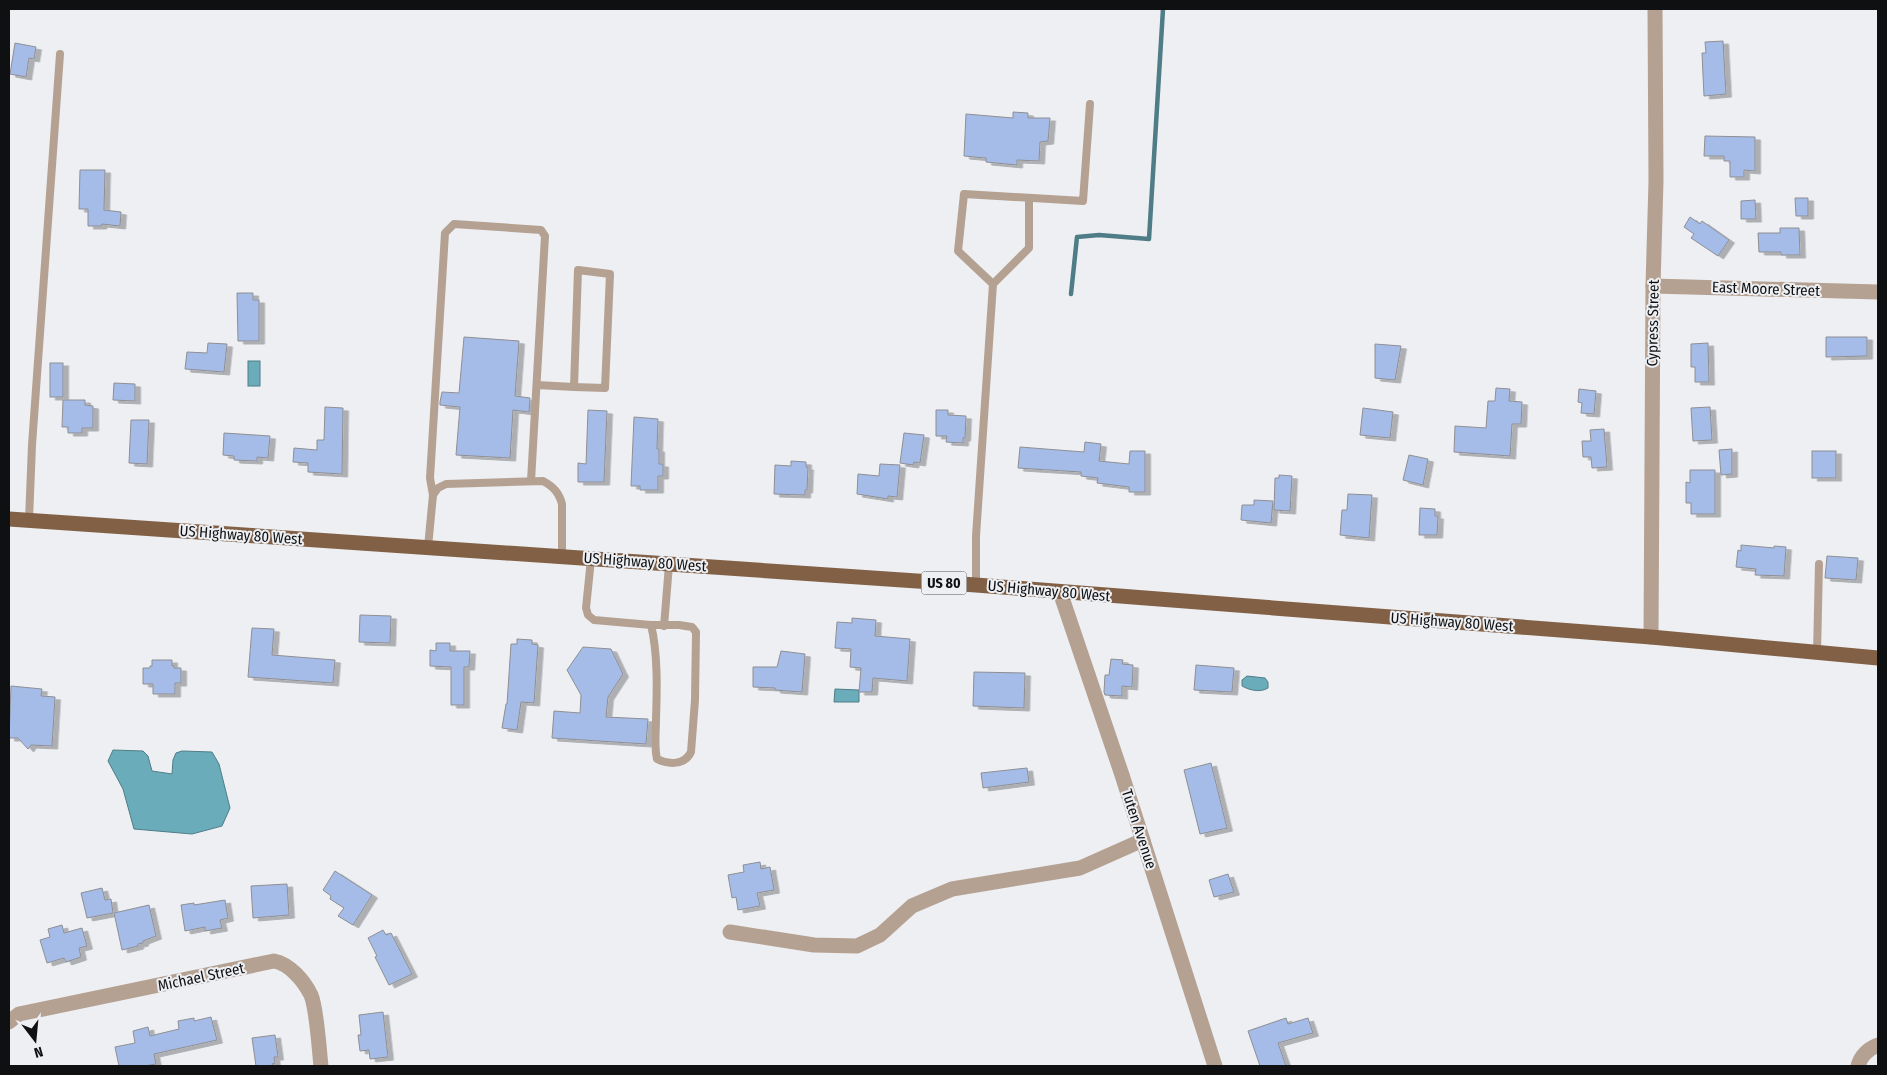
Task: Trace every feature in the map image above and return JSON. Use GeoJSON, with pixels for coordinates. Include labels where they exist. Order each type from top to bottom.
{"type":"FeatureCollection","features":[{"type":"Feature","properties":{"kind":"main road","name":"US Highway 80 West"},"geometry":{"type":"LineString","coordinates":[[9,519],[976,585],[1651,637],[1876,660]]}},
{"type":"Feature","properties":{"kind":"street","name":"Cypress Street"},"geometry":{"type":"LineString","coordinates":[[1651,637],[1653,286],[1656,181],[1655,9]]}},
{"type":"Feature","properties":{"kind":"street","name":"East Moore Street"},"geometry":{"type":"LineString","coordinates":[[1653,286],[1878,292]]}},
{"type":"Feature","properties":{"kind":"street","name":"Tuten Avenue"},"geometry":{"type":"LineString","coordinates":[[1060,592],[1143,840],[1215,1066]]}},
{"type":"Feature","properties":{"kind":"street"},"geometry":{"type":"LineString","coordinates":[[730,932],[814,945],[857,946],[880,935],[912,906],[952,889],[1080,868],[1143,840]]}},
{"type":"Feature","properties":{"kind":"street","name":"Michael Street"},"geometry":{"type":"LineString","coordinates":[[9,1022],[19,1014],[274,962],[283,963],[293,971],[311,996],[321,1066]]}},
{"type":"Feature","properties":{"kind":"street"},"geometry":{"type":"LineString","coordinates":[[1858,1066],[1869,1049],[1878,1045]]}},
{"type":"Feature","properties":{"kind":"lane"},"geometry":{"type":"LineString","coordinates":[[29,520],[32,444],[60,54]]}},
{"type":"Feature","properties":{"kind":"lane"},"geometry":{"type":"LineString","coordinates":[[993,284],[958,251],[964,194],[1083,201],[1090,104]]}},
{"type":"Feature","properties":{"kind":"lane"},"geometry":{"type":"LineString","coordinates":[[976,585],[976,536],[993,284],[1029,248],[1029,199]]}},
{"type":"Feature","properties":{"kind":"lane"},"geometry":{"type":"LineString","coordinates":[[428,547],[433,495],[430,478],[445,233],[454,224],[541,230],[545,236],[531,481]]}},
{"type":"Feature","properties":{"kind":"lane"},"geometry":{"type":"LineString","coordinates":[[537,385],[574,387],[605,388],[610,274],[578,270],[574,387]]}},
{"type":"Feature","properties":{"kind":"lane"},"geometry":{"type":"LineString","coordinates":[[433,495],[438,488],[446,484],[544,481],[553,486],[562,504],[562,556]]}},
{"type":"Feature","properties":{"kind":"lane"},"geometry":{"type":"LineString","coordinates":[[591,559],[586,608],[588,615],[594,620],[664,626],[678,625],[692,627],[696,632],[695,700],[691,752],[688,758],[681,763],[657,759],[655,751],[654,639],[651,625]]}},
{"type":"Feature","properties":{"kind":"lane"},"geometry":{"type":"LineString","coordinates":[[1817,653],[1819,564]]}},
{"type":"Feature","properties":{"kind":"lane"},"geometry":{"type":"LineString","coordinates":[[664,626],[669,565]]}},
{"type":"Feature","properties":{"kind":"water"},"geometry":{"type":"Polygon","coordinates":[[[248,361],[260,361],[260,386],[248,386],[248,361]]]}},
{"type":"Feature","properties":{"kind":"water"},"geometry":{"type":"Polygon","coordinates":[[[1247,676],[1265,678],[1268,682],[1268,688],[1255,690],[1242,686],[1242,680],[1247,676]]]}},
{"type":"Feature","properties":{"kind":"water"},"geometry":{"type":"Polygon","coordinates":[[[835,689],[859,690],[859,702],[834,702],[835,689]]]}},
{"type":"Feature","properties":{"kind":"water"},"geometry":{"type":"Polygon","coordinates":[[[113,750],[143,751],[148,756],[152,771],[172,774],[173,760],[176,753],[182,751],[212,752],[219,764],[230,808],[222,826],[192,834],[134,829],[123,789],[108,761],[113,750]]]}},
{"type":"Feature","properties":{"kind":"building"},"geometry":{"type":"Polygon","coordinates":[[[1723,41],[1726,94],[1704,96],[1702,53],[1706,53],[1705,42],[1723,41]]]}},
{"type":"Feature","properties":{"kind":"building"},"geometry":{"type":"Polygon","coordinates":[[[15,43],[36,47],[34,59],[29,58],[26,77],[10,74],[15,43]]]}},
{"type":"Feature","properties":{"kind":"building"},"geometry":{"type":"Polygon","coordinates":[[[1013,112],[1028,113],[1028,118],[1050,118],[1048,141],[1040,142],[1039,161],[1017,160],[1017,165],[986,162],[986,158],[964,156],[966,114],[1013,118],[1013,112]]]}},
{"type":"Feature","properties":{"kind":"building"},"geometry":{"type":"Polygon","coordinates":[[[1705,136],[1755,137],[1755,171],[1744,170],[1744,177],[1730,177],[1730,161],[1724,161],[1724,156],[1704,156],[1705,136]]]}},
{"type":"Feature","properties":{"kind":"building"},"geometry":{"type":"Polygon","coordinates":[[[80,170],[105,170],[104,210],[121,212],[120,226],[102,224],[101,226],[88,226],[88,209],[79,209],[80,170]]]}},
{"type":"Feature","properties":{"kind":"building"},"geometry":{"type":"Polygon","coordinates":[[[1795,198],[1808,198],[1808,216],[1796,216],[1795,198]]]}},
{"type":"Feature","properties":{"kind":"building"},"geometry":{"type":"Polygon","coordinates":[[[1755,200],[1756,219],[1741,219],[1741,201],[1755,200]]]}},
{"type":"Feature","properties":{"kind":"building"},"geometry":{"type":"Polygon","coordinates":[[[1690,217],[1700,224],[1702,221],[1729,240],[1718,256],[1691,238],[1694,234],[1684,227],[1690,217]]]}},
{"type":"Feature","properties":{"kind":"building"},"geometry":{"type":"Polygon","coordinates":[[[1780,228],[1799,228],[1800,255],[1781,255],[1781,252],[1759,252],[1758,233],[1780,233],[1780,228]]]}},
{"type":"Feature","properties":{"kind":"building"},"geometry":{"type":"Polygon","coordinates":[[[237,293],[253,293],[253,300],[259,300],[259,341],[238,341],[237,293]]]}},
{"type":"Feature","properties":{"kind":"building"},"geometry":{"type":"Polygon","coordinates":[[[464,337],[519,341],[515,396],[530,398],[529,412],[513,410],[510,458],[456,455],[460,407],[440,405],[440,402],[442,392],[459,393],[464,337]]]}},
{"type":"Feature","properties":{"kind":"building"},"geometry":{"type":"Polygon","coordinates":[[[1826,337],[1867,337],[1867,356],[1826,357],[1826,337]]]}},
{"type":"Feature","properties":{"kind":"building"},"geometry":{"type":"Polygon","coordinates":[[[208,343],[227,344],[224,372],[185,369],[187,352],[207,353],[208,343]]]}},
{"type":"Feature","properties":{"kind":"building"},"geometry":{"type":"Polygon","coordinates":[[[1708,343],[1709,382],[1695,382],[1695,367],[1691,367],[1691,344],[1708,343]]]}},
{"type":"Feature","properties":{"kind":"building"},"geometry":{"type":"Polygon","coordinates":[[[1375,344],[1401,346],[1395,380],[1375,378],[1375,344]]]}},
{"type":"Feature","properties":{"kind":"building"},"geometry":{"type":"Polygon","coordinates":[[[50,363],[63,363],[63,397],[50,397],[50,363]]]}},
{"type":"Feature","properties":{"kind":"building"},"geometry":{"type":"Polygon","coordinates":[[[114,383],[135,384],[135,401],[113,400],[114,383]]]}},
{"type":"Feature","properties":{"kind":"building"},"geometry":{"type":"Polygon","coordinates":[[[1496,388],[1510,389],[1509,401],[1522,402],[1521,424],[1512,424],[1510,456],[1454,452],[1455,426],[1486,428],[1488,401],[1495,401],[1496,388]]]}},
{"type":"Feature","properties":{"kind":"building"},"geometry":{"type":"Polygon","coordinates":[[[1579,389],[1596,391],[1594,414],[1581,413],[1582,403],[1578,402],[1579,389]]]}},
{"type":"Feature","properties":{"kind":"building"},"geometry":{"type":"Polygon","coordinates":[[[63,400],[85,400],[85,405],[93,406],[93,428],[82,428],[82,433],[68,433],[68,427],[62,427],[63,400]]]}},
{"type":"Feature","properties":{"kind":"building"},"geometry":{"type":"Polygon","coordinates":[[[325,407],[343,408],[342,474],[308,472],[308,463],[293,462],[294,448],[317,450],[317,440],[324,440],[325,407]]]}},
{"type":"Feature","properties":{"kind":"building"},"geometry":{"type":"Polygon","coordinates":[[[1710,407],[1712,440],[1693,441],[1691,408],[1710,407]]]}},
{"type":"Feature","properties":{"kind":"building"},"geometry":{"type":"Polygon","coordinates":[[[1363,408],[1393,412],[1390,438],[1360,435],[1363,408]]]}},
{"type":"Feature","properties":{"kind":"building"},"geometry":{"type":"Polygon","coordinates":[[[588,410],[607,411],[604,482],[578,482],[578,463],[586,464],[588,410]]]}},
{"type":"Feature","properties":{"kind":"building"},"geometry":{"type":"Polygon","coordinates":[[[936,410],[948,410],[948,415],[966,416],[963,443],[946,442],[947,436],[936,436],[936,410]]]}},
{"type":"Feature","properties":{"kind":"building"},"geometry":{"type":"Polygon","coordinates":[[[634,417],[658,419],[657,449],[659,449],[659,464],[663,464],[663,476],[658,476],[658,490],[640,490],[640,486],[631,486],[634,417]]]}},
{"type":"Feature","properties":{"kind":"building"},"geometry":{"type":"Polygon","coordinates":[[[131,420],[149,420],[147,464],[129,463],[131,420]]]}},
{"type":"Feature","properties":{"kind":"building"},"geometry":{"type":"Polygon","coordinates":[[[1604,429],[1607,467],[1592,468],[1591,457],[1583,457],[1582,441],[1591,441],[1590,430],[1604,429]]]}},
{"type":"Feature","properties":{"kind":"building"},"geometry":{"type":"Polygon","coordinates":[[[224,433],[270,436],[268,458],[257,457],[257,461],[234,460],[234,456],[223,455],[224,433]]]}},
{"type":"Feature","properties":{"kind":"building"},"geometry":{"type":"Polygon","coordinates":[[[904,433],[924,435],[920,463],[914,462],[913,465],[900,463],[904,433]]]}},
{"type":"Feature","properties":{"kind":"building"},"geometry":{"type":"Polygon","coordinates":[[[1085,442],[1101,444],[1099,461],[1129,464],[1130,451],[1145,451],[1145,492],[1129,492],[1129,487],[1097,483],[1098,478],[1081,476],[1081,472],[1018,468],[1020,447],[1084,452],[1085,442]]]}},
{"type":"Feature","properties":{"kind":"building"},"geometry":{"type":"Polygon","coordinates":[[[1732,449],[1732,474],[1721,475],[1719,450],[1732,449]]]}},
{"type":"Feature","properties":{"kind":"building"},"geometry":{"type":"Polygon","coordinates":[[[1812,451],[1836,451],[1836,478],[1812,478],[1812,451]]]}},
{"type":"Feature","properties":{"kind":"building"},"geometry":{"type":"Polygon","coordinates":[[[1409,455],[1428,459],[1423,485],[1403,480],[1409,455]]]}},
{"type":"Feature","properties":{"kind":"building"},"geometry":{"type":"Polygon","coordinates":[[[791,461],[806,462],[806,467],[808,467],[805,495],[774,494],[775,465],[791,466],[791,461]]]}},
{"type":"Feature","properties":{"kind":"building"},"geometry":{"type":"Polygon","coordinates":[[[880,464],[900,465],[897,497],[888,496],[888,499],[857,494],[858,474],[879,476],[880,464]]]}},
{"type":"Feature","properties":{"kind":"building"},"geometry":{"type":"Polygon","coordinates":[[[1690,470],[1715,470],[1715,514],[1691,514],[1691,503],[1686,503],[1686,482],[1690,483],[1690,470]]]}},
{"type":"Feature","properties":{"kind":"building"},"geometry":{"type":"Polygon","coordinates":[[[1279,475],[1292,476],[1290,511],[1274,510],[1275,478],[1279,478],[1279,475]]]}},
{"type":"Feature","properties":{"kind":"building"},"geometry":{"type":"Polygon","coordinates":[[[1348,494],[1372,495],[1369,538],[1340,535],[1342,510],[1347,510],[1348,494]]]}},
{"type":"Feature","properties":{"kind":"building"},"geometry":{"type":"Polygon","coordinates":[[[1254,500],[1273,501],[1271,523],[1241,520],[1242,505],[1254,505],[1254,500]]]}},
{"type":"Feature","properties":{"kind":"building"},"geometry":{"type":"Polygon","coordinates":[[[1420,508],[1435,509],[1435,516],[1438,516],[1437,535],[1419,535],[1420,508]]]}},
{"type":"Feature","properties":{"kind":"building"},"geometry":{"type":"Polygon","coordinates":[[[1741,545],[1774,548],[1774,546],[1786,547],[1784,576],[1755,575],[1756,569],[1736,567],[1738,550],[1741,551],[1741,545]]]}},
{"type":"Feature","properties":{"kind":"building"},"geometry":{"type":"Polygon","coordinates":[[[1827,556],[1858,558],[1856,580],[1825,578],[1827,556]]]}},
{"type":"Feature","properties":{"kind":"building"},"geometry":{"type":"Polygon","coordinates":[[[360,615],[391,616],[390,643],[359,642],[360,615]]]}},
{"type":"Feature","properties":{"kind":"building"},"geometry":{"type":"Polygon","coordinates":[[[852,618],[876,620],[875,636],[910,639],[907,681],[873,678],[872,692],[859,692],[861,668],[850,667],[851,649],[835,648],[837,622],[852,623],[852,618]]]}},
{"type":"Feature","properties":{"kind":"building"},"geometry":{"type":"Polygon","coordinates":[[[252,628],[274,629],[272,655],[335,660],[333,683],[248,677],[252,628]]]}},
{"type":"Feature","properties":{"kind":"building"},"geometry":{"type":"Polygon","coordinates":[[[517,639],[532,640],[532,644],[538,645],[534,703],[521,702],[517,730],[502,728],[507,704],[511,644],[517,644],[517,639]]]}},
{"type":"Feature","properties":{"kind":"building"},"geometry":{"type":"Polygon","coordinates":[[[436,643],[450,643],[450,651],[470,651],[469,667],[464,667],[464,705],[451,705],[451,667],[430,666],[430,650],[436,651],[436,643]]]}},
{"type":"Feature","properties":{"kind":"building"},"geometry":{"type":"Polygon","coordinates":[[[583,647],[611,649],[623,674],[608,697],[606,717],[648,719],[646,744],[552,738],[554,711],[580,713],[581,695],[567,670],[583,647]]]}},
{"type":"Feature","properties":{"kind":"building"},"geometry":{"type":"Polygon","coordinates":[[[781,651],[805,654],[802,692],[753,687],[753,667],[777,667],[781,651]]]}},
{"type":"Feature","properties":{"kind":"building"},"geometry":{"type":"Polygon","coordinates":[[[1111,659],[1123,660],[1122,664],[1133,665],[1132,687],[1122,686],[1122,696],[1105,695],[1104,692],[1105,675],[1109,675],[1111,659]]]}},
{"type":"Feature","properties":{"kind":"building"},"geometry":{"type":"Polygon","coordinates":[[[152,660],[172,660],[174,668],[181,668],[181,683],[175,683],[175,694],[153,694],[153,684],[143,684],[143,668],[150,668],[152,660]]]}},
{"type":"Feature","properties":{"kind":"building"},"geometry":{"type":"Polygon","coordinates":[[[1196,665],[1234,668],[1232,692],[1194,690],[1196,665]]]}},
{"type":"Feature","properties":{"kind":"building"},"geometry":{"type":"Polygon","coordinates":[[[974,672],[1025,673],[1024,708],[973,706],[974,672]]]}},
{"type":"Feature","properties":{"kind":"building"},"geometry":{"type":"Polygon","coordinates":[[[11,686],[42,689],[41,696],[55,697],[52,746],[31,745],[28,749],[18,738],[9,738],[11,686]]]}},
{"type":"Feature","properties":{"kind":"building"},"geometry":{"type":"Polygon","coordinates":[[[1211,763],[1227,828],[1200,834],[1184,770],[1211,763]]]}},
{"type":"Feature","properties":{"kind":"building"},"geometry":{"type":"Polygon","coordinates":[[[1027,768],[1029,782],[983,788],[981,773],[1027,768]]]}},
{"type":"Feature","properties":{"kind":"building"},"geometry":{"type":"Polygon","coordinates":[[[760,862],[761,869],[770,867],[774,890],[757,893],[760,906],[738,910],[736,897],[732,898],[728,875],[744,872],[743,865],[760,862]]]}},
{"type":"Feature","properties":{"kind":"building"},"geometry":{"type":"Polygon","coordinates":[[[335,871],[372,895],[353,925],[338,916],[344,908],[330,899],[331,896],[323,890],[335,871]]]}},
{"type":"Feature","properties":{"kind":"building"},"geometry":{"type":"Polygon","coordinates":[[[1228,874],[1234,892],[1214,897],[1209,880],[1228,874]]]}},
{"type":"Feature","properties":{"kind":"building"},"geometry":{"type":"Polygon","coordinates":[[[287,884],[289,915],[253,918],[251,886],[287,884]]]}},
{"type":"Feature","properties":{"kind":"building"},"geometry":{"type":"Polygon","coordinates":[[[102,888],[105,900],[111,899],[113,913],[87,918],[81,893],[102,888]]]}},
{"type":"Feature","properties":{"kind":"building"},"geometry":{"type":"Polygon","coordinates":[[[225,900],[228,918],[220,920],[222,928],[205,931],[205,927],[185,931],[181,905],[225,900]]]}},
{"type":"Feature","properties":{"kind":"building"},"geometry":{"type":"Polygon","coordinates":[[[149,905],[156,936],[143,941],[138,946],[122,950],[114,913],[149,905]]]}},
{"type":"Feature","properties":{"kind":"building"},"geometry":{"type":"Polygon","coordinates":[[[62,925],[64,933],[82,928],[87,946],[79,948],[81,957],[66,962],[64,958],[47,963],[40,940],[50,937],[48,929],[62,925]]]}},
{"type":"Feature","properties":{"kind":"building"},"geometry":{"type":"Polygon","coordinates":[[[383,930],[386,935],[391,933],[412,974],[389,985],[368,938],[383,930]]]}},
{"type":"Feature","properties":{"kind":"building"},"geometry":{"type":"Polygon","coordinates":[[[383,1012],[388,1057],[370,1059],[369,1050],[360,1051],[358,1035],[361,1035],[359,1015],[383,1012]]]}},
{"type":"Feature","properties":{"kind":"building"},"geometry":{"type":"Polygon","coordinates":[[[211,1017],[217,1040],[154,1054],[156,1064],[119,1066],[115,1047],[135,1043],[133,1031],[148,1027],[150,1036],[179,1029],[178,1021],[194,1018],[194,1021],[211,1017]]]}},
{"type":"Feature","properties":{"kind":"building"},"geometry":{"type":"Polygon","coordinates":[[[1286,1018],[1288,1024],[1308,1018],[1313,1033],[1278,1043],[1286,1066],[1260,1066],[1248,1031],[1286,1018]]]}},
{"type":"Feature","properties":{"kind":"building"},"geometry":{"type":"Polygon","coordinates":[[[275,1035],[278,1057],[274,1057],[275,1063],[272,1064],[273,1066],[256,1066],[252,1038],[275,1035]]]}},
{"type":"Feature","properties":{"kind":"waterway"},"geometry":{"type":"LineString","coordinates":[[1071,294],[1077,237],[1099,235],[1149,239],[1163,9]]}}]}
